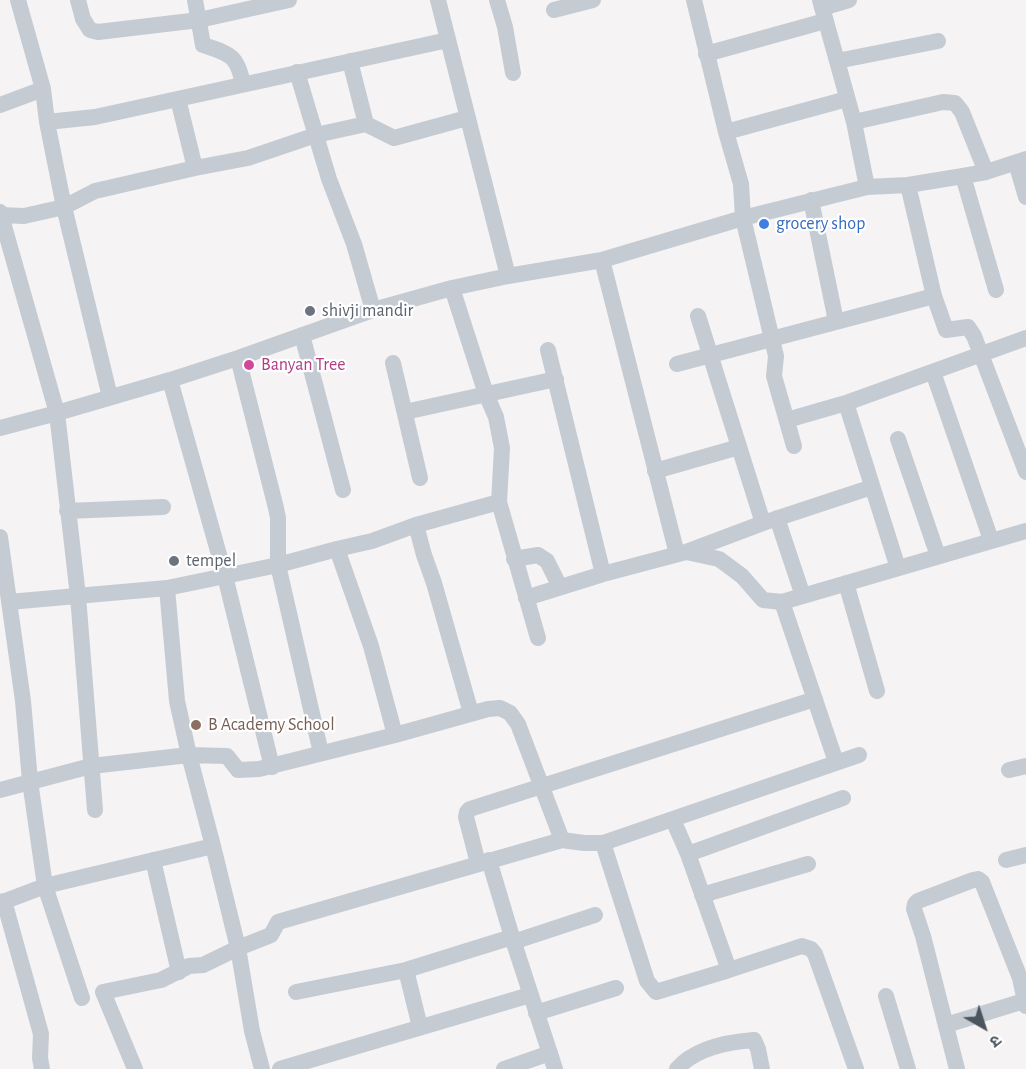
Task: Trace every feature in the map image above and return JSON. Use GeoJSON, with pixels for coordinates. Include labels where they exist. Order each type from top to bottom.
{"type":"FeatureCollection","features":[{"type":"Feature","properties":{"kind":"street"},"geometry":{"type":"LineString","coordinates":[[18,0],[43,89],[47,122],[64,207],[111,397]]}},
{"type":"Feature","properties":{"kind":"street"},"geometry":{"type":"LineString","coordinates":[[78,0],[83,19],[90,30],[98,32],[199,20],[289,0]]}},
{"type":"Feature","properties":{"kind":"street"},"geometry":{"type":"LineString","coordinates":[[195,0],[204,45],[227,52],[239,67],[243,84]]}},
{"type":"Feature","properties":{"kind":"street"},"geometry":{"type":"LineString","coordinates":[[438,0],[508,276]]}},
{"type":"Feature","properties":{"kind":"street"},"geometry":{"type":"LineString","coordinates":[[497,0],[505,27],[513,72]]}},
{"type":"Feature","properties":{"kind":"street"},"geometry":{"type":"LineString","coordinates":[[554,9],[593,0]]}},
{"type":"Feature","properties":{"kind":"street"},"geometry":{"type":"LineString","coordinates":[[694,0],[741,184],[743,218],[776,356],[774,376],[794,446]]}},
{"type":"Feature","properties":{"kind":"street"},"geometry":{"type":"LineString","coordinates":[[706,54],[849,0]]}},
{"type":"Feature","properties":{"kind":"street"},"geometry":{"type":"LineString","coordinates":[[822,10],[854,122],[867,188]]}},
{"type":"Feature","properties":{"kind":"street"},"geometry":{"type":"LineString","coordinates":[[47,122],[95,117],[448,40]]}},
{"type":"Feature","properties":{"kind":"street"},"geometry":{"type":"LineString","coordinates":[[837,61],[938,41]]}},
{"type":"Feature","properties":{"kind":"street"},"geometry":{"type":"LineString","coordinates":[[350,61],[366,124]]}},
{"type":"Feature","properties":{"kind":"street"},"geometry":{"type":"LineString","coordinates":[[297,72],[329,179],[354,244],[373,310]]}},
{"type":"Feature","properties":{"kind":"street"},"geometry":{"type":"LineString","coordinates":[[0,105],[43,89]]}},
{"type":"Feature","properties":{"kind":"street"},"geometry":{"type":"LineString","coordinates":[[178,99],[195,168]]}},
{"type":"Feature","properties":{"kind":"street"},"geometry":{"type":"LineString","coordinates":[[726,132],[847,99]]}},
{"type":"Feature","properties":{"kind":"street"},"geometry":{"type":"LineString","coordinates":[[854,122],[943,102],[955,103],[962,112],[986,172]]}},
{"type":"Feature","properties":{"kind":"street"},"geometry":{"type":"LineString","coordinates":[[95,810],[78,596],[57,413],[0,214],[24,216],[64,207],[95,191],[248,158],[316,135],[366,124],[394,138],[467,118]]}},
{"type":"Feature","properties":{"kind":"street"},"geometry":{"type":"LineString","coordinates":[[0,428],[170,380],[373,310],[452,288],[602,260],[812,200],[867,188],[909,185],[986,172],[1021,161],[1026,197]]}},
{"type":"Feature","properties":{"kind":"street"},"geometry":{"type":"LineString","coordinates":[[963,176],[996,290]]}},
{"type":"Feature","properties":{"kind":"street"},"geometry":{"type":"LineString","coordinates":[[909,185],[934,296],[946,330],[968,327],[974,336],[1026,472]]}},
{"type":"Feature","properties":{"kind":"street"},"geometry":{"type":"LineString","coordinates":[[812,200],[836,321]]}},
{"type":"Feature","properties":{"kind":"street"},"geometry":{"type":"LineString","coordinates":[[602,260],[655,471],[681,553]]}},
{"type":"Feature","properties":{"kind":"street"},"geometry":{"type":"LineString","coordinates":[[452,288],[486,394],[496,417],[502,448],[499,502],[538,638]]}},
{"type":"Feature","properties":{"kind":"street"},"geometry":{"type":"LineString","coordinates":[[678,363],[934,296]]}},
{"type":"Feature","properties":{"kind":"street"},"geometry":{"type":"LineString","coordinates":[[698,316],[739,447],[803,596]]}},
{"type":"Feature","properties":{"kind":"street"},"geometry":{"type":"LineString","coordinates":[[302,334],[343,490]]}},
{"type":"Feature","properties":{"kind":"street"},"geometry":{"type":"LineString","coordinates":[[787,420],[846,403],[1026,338]]}},
{"type":"Feature","properties":{"kind":"street"},"geometry":{"type":"LineString","coordinates":[[548,350],[603,574]]}},
{"type":"Feature","properties":{"kind":"street"},"geometry":{"type":"LineString","coordinates":[[238,358],[276,508],[278,565],[321,753]]}},
{"type":"Feature","properties":{"kind":"street"},"geometry":{"type":"LineString","coordinates":[[393,363],[420,478]]}},
{"type":"Feature","properties":{"kind":"street"},"geometry":{"type":"LineString","coordinates":[[933,372],[991,540]]}},
{"type":"Feature","properties":{"kind":"street"},"geometry":{"type":"LineString","coordinates":[[405,412],[556,379]]}},
{"type":"Feature","properties":{"kind":"street"},"geometry":{"type":"LineString","coordinates":[[170,380],[225,576],[272,767]]}},
{"type":"Feature","properties":{"kind":"street"},"geometry":{"type":"LineString","coordinates":[[846,403],[898,568]]}},
{"type":"Feature","properties":{"kind":"street"},"geometry":{"type":"LineString","coordinates":[[898,439],[938,556]]}},
{"type":"Feature","properties":{"kind":"street"},"geometry":{"type":"LineString","coordinates":[[655,471],[739,447]]}},
{"type":"Feature","properties":{"kind":"street"},"geometry":{"type":"LineString","coordinates":[[526,598],[681,553],[872,487]]}},
{"type":"Feature","properties":{"kind":"street"},"geometry":{"type":"LineString","coordinates":[[9,602],[167,588],[278,565],[372,541],[416,525],[499,502]]}},
{"type":"Feature","properties":{"kind":"street"},"geometry":{"type":"LineString","coordinates":[[67,511],[163,507]]}},
{"type":"Feature","properties":{"kind":"street"},"geometry":{"type":"LineString","coordinates":[[416,525],[471,713]]}},
{"type":"Feature","properties":{"kind":"street"},"geometry":{"type":"LineString","coordinates":[[681,553],[719,559],[742,576],[763,600],[782,602],[1026,531]]}},
{"type":"Feature","properties":{"kind":"street"},"geometry":{"type":"LineString","coordinates":[[0,537],[23,701],[30,781],[45,886],[82,998]]}},
{"type":"Feature","properties":{"kind":"street"},"geometry":{"type":"LineString","coordinates":[[337,549],[371,646],[395,735]]}},
{"type":"Feature","properties":{"kind":"street"},"geometry":{"type":"LineString","coordinates":[[514,559],[538,555],[547,561],[560,587]]}},
{"type":"Feature","properties":{"kind":"street"},"geometry":{"type":"LineString","coordinates":[[846,583],[877,691]]}},
{"type":"Feature","properties":{"kind":"street"},"geometry":{"type":"LineString","coordinates":[[167,588],[177,701],[238,948],[252,1031],[262,1069]]}},
{"type":"Feature","properties":{"kind":"street"},"geometry":{"type":"LineString","coordinates":[[782,602],[837,762]]}},
{"type":"Feature","properties":{"kind":"street"},"geometry":{"type":"LineString","coordinates":[[504,1069],[552,1061],[513,939],[466,817],[467,812],[477,806],[815,699]]}},
{"type":"Feature","properties":{"kind":"street"},"geometry":{"type":"LineString","coordinates":[[0,790],[91,766],[189,755],[227,756],[238,770],[272,767],[471,713],[500,708],[510,713],[518,724],[562,840]]}},
{"type":"Feature","properties":{"kind":"street"},"geometry":{"type":"LineString","coordinates":[[135,1069],[103,992],[161,980],[189,966],[203,966],[238,948],[271,935],[278,922],[562,840],[603,843],[859,755]]}},
{"type":"Feature","properties":{"kind":"street"},"geometry":{"type":"LineString","coordinates":[[1009,770],[1026,766]]}},
{"type":"Feature","properties":{"kind":"street"},"geometry":{"type":"LineString","coordinates":[[688,854],[843,798]]}},
{"type":"Feature","properties":{"kind":"street"},"geometry":{"type":"LineString","coordinates":[[673,820],[688,854],[729,970]]}},
{"type":"Feature","properties":{"kind":"street"},"geometry":{"type":"LineString","coordinates":[[603,843],[647,981],[656,992],[802,946],[810,949],[815,954],[856,1069]]}},
{"type":"Feature","properties":{"kind":"street"},"geometry":{"type":"LineString","coordinates":[[42,1069],[39,1058],[41,1034],[2,902],[45,886],[213,846]]}},
{"type":"Feature","properties":{"kind":"street"},"geometry":{"type":"LineString","coordinates":[[1006,860],[1026,855]]}},
{"type":"Feature","properties":{"kind":"street"},"geometry":{"type":"LineString","coordinates":[[153,860],[178,972]]}},
{"type":"Feature","properties":{"kind":"street"},"geometry":{"type":"LineString","coordinates":[[702,895],[808,864]]}},
{"type":"Feature","properties":{"kind":"street"},"geometry":{"type":"LineString","coordinates":[[946,1025],[1025,1004],[1020,978],[988,896],[982,882],[978,879],[918,901],[914,909],[957,1069]]}},
{"type":"Feature","properties":{"kind":"street"},"geometry":{"type":"LineString","coordinates":[[296,992],[406,970],[595,915]]}},
{"type":"Feature","properties":{"kind":"street"},"geometry":{"type":"LineString","coordinates":[[406,970],[420,1027]]}},
{"type":"Feature","properties":{"kind":"street"},"geometry":{"type":"LineString","coordinates":[[536,1013],[616,988]]}},
{"type":"Feature","properties":{"kind":"street"},"geometry":{"type":"LineString","coordinates":[[291,1068],[530,995]]}},
{"type":"Feature","properties":{"kind":"street"},"geometry":{"type":"LineString","coordinates":[[886,996],[908,1069]]}},
{"type":"Feature","properties":{"kind":"street"},"geometry":{"type":"LineString","coordinates":[[677,1069],[684,1061],[699,1052],[739,1041],[754,1040],[762,1069]]}},
{"type":"Feature","properties":{"kind":"place","name":"grocery shop"},"geometry":{"type":"Point","coordinates":[764,224]}},
{"type":"Feature","properties":{"kind":"place","name":"shivji mandir"},"geometry":{"type":"Point","coordinates":[310,311]}},
{"type":"Feature","properties":{"kind":"place","name":"Banyan Tree"},"geometry":{"type":"Point","coordinates":[249,365]}},
{"type":"Feature","properties":{"kind":"place","name":"tempel"},"geometry":{"type":"Point","coordinates":[174,561]}},
{"type":"Feature","properties":{"kind":"place","name":"B Academy School"},"geometry":{"type":"Point","coordinates":[196,725]}}]}
